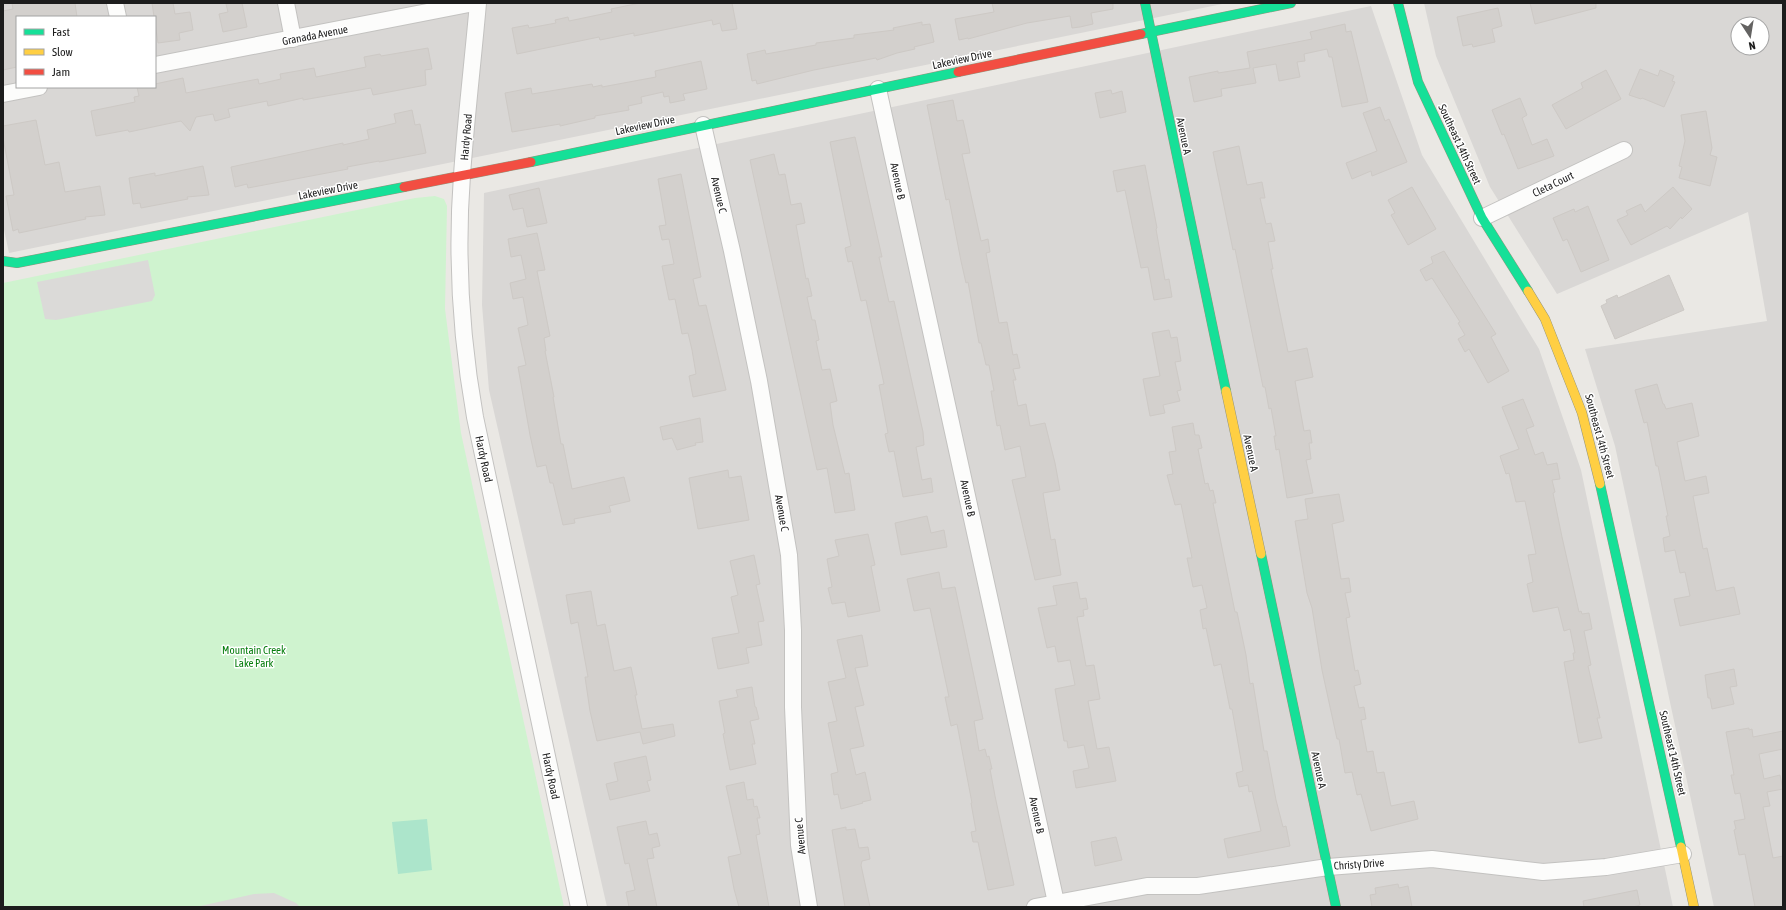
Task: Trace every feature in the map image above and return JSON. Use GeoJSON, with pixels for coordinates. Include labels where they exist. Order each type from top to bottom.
{"type":"FeatureCollection","features":[{"type":"Feature","properties":{"kind":"street"},"geometry":{"type":"LineString","coordinates":[[115,3],[118,16]]}},
{"type":"Feature","properties":{"kind":"street"},"geometry":{"type":"LineString","coordinates":[[286,3],[293,39]]}},
{"type":"Feature","properties":{"kind":"street","name":"Granada Avenue"},"geometry":{"type":"LineString","coordinates":[[156,65],[474,3]]}},
{"type":"Feature","properties":{"kind":"street","name":"Hardy Road"},"geometry":{"type":"LineString","coordinates":[[478,3],[462,176],[460,268],[468,374],[475,417],[579,907]]}},
{"type":"Feature","properties":{"kind":"street","name":"Avenue A"},"geometry":{"type":"LineString","coordinates":[[1145,3],[1336,907]]}},
{"type":"Feature","properties":{"kind":"street","name":"Lakeview Drive"},"geometry":{"type":"LineString","coordinates":[[3,261],[17,263],[462,176],[1291,3]]}},
{"type":"Feature","properties":{"kind":"street","name":"Southeast 14th Street"},"geometry":{"type":"LineString","coordinates":[[1398,3],[1418,82],[1482,218],[1545,318],[1582,412],[1607,512],[1694,907]]}},
{"type":"Feature","properties":{"kind":"street"},"geometry":{"type":"LineString","coordinates":[[3,94],[34,88]]}},
{"type":"Feature","properties":{"kind":"street","name":"Avenue B"},"geometry":{"type":"LineString","coordinates":[[878,89],[1057,905]]}},
{"type":"Feature","properties":{"kind":"street","name":"Avenue C"},"geometry":{"type":"LineString","coordinates":[[703,125],[732,250],[759,381],[789,555],[793,630],[793,707],[799,845],[809,907]]}},
{"type":"Feature","properties":{"kind":"street","name":"Cleta Court"},"geometry":{"type":"LineString","coordinates":[[1482,218],[1624,150]]}},
{"type":"Feature","properties":{"kind":"street","name":"Christy Drive"},"geometry":{"type":"LineString","coordinates":[[1035,907],[1057,905],[1147,886],[1198,886],[1328,867],[1432,859],[1543,872],[1606,867],[1683,854]]}},
{"type":"Feature","properties":{"kind":"shaded area"},"geometry":{"type":"Polygon","coordinates":[[[3,3],[1227,3],[9,253],[3,225],[3,3]]]}},
{"type":"Feature","properties":{"kind":"shaded area"},"geometry":{"type":"Polygon","coordinates":[[[1424,3],[1783,3],[1783,907],[1714,907],[1615,446],[1585,349],[1767,321],[1748,212],[1557,294],[1490,187],[1436,56],[1424,3]]]}},
{"type":"Feature","properties":{"kind":"shaded area"},"geometry":{"type":"Polygon","coordinates":[[[1371,6],[1422,155],[1539,349],[1581,470],[1673,907],[607,907],[489,390],[482,305],[484,193],[1371,6]]]}},
{"type":"Feature","properties":{"kind":"shaded area"},"geometry":{"type":"Polygon","coordinates":[[[148,260],[155,295],[152,301],[56,320],[45,319],[37,282],[148,260]]]}},
{"type":"Feature","properties":{"kind":"shaded area"},"geometry":{"type":"Polygon","coordinates":[[[274,893],[296,903],[300,907],[196,907],[254,894],[274,893]]]}},
{"type":"Feature","properties":{"kind":"green space","name":"Mountain Creek Lake Park"},"geometry":{"type":"Polygon","coordinates":[[[435,196],[444,199],[447,206],[445,309],[461,433],[564,907],[3,907],[3,283],[415,198],[435,196]]]}},
{"type":"Feature","properties":{"kind":"green space"},"geometry":{"type":"Polygon","coordinates":[[[427,819],[432,870],[398,874],[392,822],[427,819]]]}},
{"type":"Feature","properties":{"kind":"building"},"geometry":{"type":"Polygon","coordinates":[[[12,3],[75,3],[77,16],[16,16],[16,67],[3,70],[3,11],[13,9],[12,3]]]}},
{"type":"Feature","properties":{"kind":"building"},"geometry":{"type":"Polygon","coordinates":[[[152,3],[173,3],[175,14],[190,12],[193,30],[179,33],[180,40],[158,43],[156,16],[154,16],[152,3]]]}},
{"type":"Feature","properties":{"kind":"building"},"geometry":{"type":"Polygon","coordinates":[[[242,3],[247,27],[223,32],[219,14],[228,12],[226,4],[242,3]]]}},
{"type":"Feature","properties":{"kind":"building"},"geometry":{"type":"Polygon","coordinates":[[[640,3],[732,3],[737,29],[722,31],[720,23],[713,25],[712,20],[634,36],[634,33],[600,40],[599,37],[517,54],[512,28],[528,25],[529,28],[556,23],[555,20],[568,17],[569,21],[612,12],[611,9],[640,3]]]}},
{"type":"Feature","properties":{"kind":"building"},"geometry":{"type":"Polygon","coordinates":[[[992,3],[1113,3],[1113,9],[1091,13],[1093,24],[1080,27],[1072,28],[1070,16],[1027,23],[968,39],[959,40],[955,19],[994,12],[992,3]]]}},
{"type":"Feature","properties":{"kind":"building"},"geometry":{"type":"Polygon","coordinates":[[[1530,3],[1596,3],[1596,8],[1535,24],[1530,3]]]}},
{"type":"Feature","properties":{"kind":"building"},"geometry":{"type":"Polygon","coordinates":[[[1498,8],[1502,26],[1492,29],[1495,42],[1473,47],[1472,44],[1463,46],[1457,17],[1498,8]]]}},
{"type":"Feature","properties":{"kind":"building"},"geometry":{"type":"Polygon","coordinates":[[[922,22],[922,25],[930,24],[934,42],[914,47],[915,49],[877,60],[876,58],[814,70],[757,84],[756,80],[752,81],[747,54],[765,50],[766,54],[816,45],[816,43],[854,38],[854,35],[894,30],[893,28],[922,22]]]}},
{"type":"Feature","properties":{"kind":"building"},"geometry":{"type":"Polygon","coordinates":[[[1345,24],[1346,32],[1351,31],[1368,102],[1342,107],[1332,57],[1329,57],[1327,49],[1304,54],[1305,61],[1297,62],[1300,77],[1279,81],[1276,64],[1253,68],[1256,83],[1221,89],[1222,96],[1194,102],[1189,77],[1218,71],[1218,73],[1250,68],[1247,52],[1312,39],[1310,32],[1345,24]]]}},
{"type":"Feature","properties":{"kind":"building"},"geometry":{"type":"Polygon","coordinates":[[[428,48],[432,69],[425,70],[426,85],[373,95],[371,88],[303,100],[303,98],[268,106],[267,101],[228,109],[230,117],[215,121],[213,114],[196,117],[190,131],[181,121],[129,132],[128,130],[96,136],[91,111],[135,102],[134,97],[139,96],[137,88],[156,88],[156,84],[183,78],[186,93],[258,79],[259,84],[281,79],[280,74],[314,68],[316,77],[366,67],[364,57],[380,54],[381,56],[428,48]]]}},
{"type":"Feature","properties":{"kind":"building"},"geometry":{"type":"Polygon","coordinates":[[[701,61],[707,89],[683,94],[685,100],[670,103],[669,96],[664,97],[663,92],[641,97],[642,103],[628,106],[629,110],[595,116],[595,118],[560,126],[560,124],[512,132],[505,93],[531,88],[532,94],[592,84],[593,87],[602,85],[602,87],[656,77],[655,71],[701,61]]]}},
{"type":"Feature","properties":{"kind":"building"},"geometry":{"type":"Polygon","coordinates":[[[1640,69],[1658,76],[1660,70],[1674,76],[1672,81],[1675,82],[1664,107],[1642,98],[1629,95],[1640,69]]]}},
{"type":"Feature","properties":{"kind":"building"},"geometry":{"type":"Polygon","coordinates":[[[1606,70],[1621,99],[1566,129],[1552,105],[1583,88],[1581,83],[1606,70]]]}},
{"type":"Feature","properties":{"kind":"building"},"geometry":{"type":"Polygon","coordinates":[[[1111,90],[1112,94],[1122,91],[1126,112],[1100,118],[1095,93],[1111,90]]]}},
{"type":"Feature","properties":{"kind":"building"},"geometry":{"type":"Polygon","coordinates":[[[1520,98],[1527,115],[1522,118],[1532,145],[1547,139],[1554,156],[1518,169],[1504,134],[1502,135],[1492,110],[1520,98]]]}},
{"type":"Feature","properties":{"kind":"building"},"geometry":{"type":"Polygon","coordinates":[[[953,100],[957,121],[963,120],[970,153],[962,154],[981,241],[988,239],[990,252],[986,253],[999,323],[1007,322],[1013,355],[1017,354],[1020,368],[1013,369],[1016,380],[1013,380],[1018,406],[1026,404],[1030,426],[1045,423],[1055,463],[1060,490],[1043,493],[1051,540],[1055,539],[1061,575],[1035,580],[1012,480],[1026,477],[1020,446],[1005,450],[1000,425],[997,426],[991,391],[994,391],[989,365],[986,365],[981,343],[979,343],[968,282],[966,283],[949,199],[946,200],[927,105],[953,100]]]}},
{"type":"Feature","properties":{"kind":"building"},"geometry":{"type":"Polygon","coordinates":[[[1380,107],[1385,121],[1389,119],[1407,162],[1372,176],[1371,171],[1352,179],[1346,163],[1377,151],[1363,113],[1380,107]]]}},
{"type":"Feature","properties":{"kind":"building"},"geometry":{"type":"Polygon","coordinates":[[[412,110],[415,125],[420,124],[426,153],[347,167],[348,169],[248,188],[247,184],[235,187],[231,167],[343,143],[343,145],[369,139],[367,130],[396,123],[394,114],[412,110]]]}},
{"type":"Feature","properties":{"kind":"building"},"geometry":{"type":"Polygon","coordinates":[[[1706,111],[1712,148],[1710,155],[1717,157],[1710,186],[1679,178],[1682,167],[1679,166],[1685,141],[1681,115],[1706,111]]]}},
{"type":"Feature","properties":{"kind":"building"},"geometry":{"type":"Polygon","coordinates":[[[36,120],[45,165],[59,162],[65,192],[100,186],[105,215],[85,217],[86,219],[19,233],[18,229],[13,231],[6,196],[14,195],[3,138],[3,126],[36,120]]]}},
{"type":"Feature","properties":{"kind":"building"},"geometry":{"type":"Polygon","coordinates":[[[855,137],[882,257],[879,257],[889,302],[894,301],[923,432],[924,445],[916,447],[922,480],[931,478],[933,492],[903,497],[894,451],[889,452],[885,434],[888,433],[879,385],[884,384],[866,300],[861,301],[852,261],[848,262],[845,248],[851,246],[830,142],[855,137]]]}},
{"type":"Feature","properties":{"kind":"building"},"geometry":{"type":"Polygon","coordinates":[[[1239,146],[1247,185],[1262,182],[1265,198],[1260,198],[1266,224],[1271,223],[1275,241],[1268,242],[1273,269],[1271,269],[1288,352],[1307,348],[1313,377],[1295,381],[1304,431],[1310,430],[1312,443],[1309,443],[1311,459],[1306,460],[1313,493],[1287,498],[1279,449],[1276,450],[1274,436],[1276,436],[1271,408],[1269,409],[1265,387],[1263,387],[1235,249],[1233,250],[1213,152],[1239,146]]]}},
{"type":"Feature","properties":{"kind":"building"},"geometry":{"type":"Polygon","coordinates":[[[774,154],[779,175],[785,174],[791,205],[801,203],[805,223],[796,225],[806,279],[808,278],[812,296],[807,297],[812,320],[815,320],[819,340],[816,341],[822,370],[830,369],[837,401],[830,403],[833,425],[845,474],[849,473],[855,510],[835,513],[827,468],[817,470],[750,160],[774,154]]]}},
{"type":"Feature","properties":{"kind":"building"},"geometry":{"type":"Polygon","coordinates":[[[1145,165],[1165,280],[1169,279],[1172,297],[1154,300],[1148,267],[1141,268],[1125,190],[1117,192],[1113,171],[1145,165]]]}},
{"type":"Feature","properties":{"kind":"building"},"geometry":{"type":"Polygon","coordinates":[[[203,166],[209,195],[187,197],[188,199],[141,208],[140,203],[133,204],[129,178],[155,173],[155,176],[203,166]]]}},
{"type":"Feature","properties":{"kind":"building"},"geometry":{"type":"Polygon","coordinates":[[[681,174],[701,277],[693,279],[699,306],[706,305],[726,390],[693,397],[689,376],[696,374],[692,350],[688,333],[682,334],[675,299],[669,300],[662,266],[674,264],[669,239],[662,240],[659,226],[666,225],[658,179],[681,174]]]}},
{"type":"Feature","properties":{"kind":"building"},"geometry":{"type":"Polygon","coordinates":[[[1412,187],[1436,229],[1408,245],[1391,215],[1395,213],[1388,200],[1412,187]]]}},
{"type":"Feature","properties":{"kind":"building"},"geometry":{"type":"Polygon","coordinates":[[[1673,187],[1692,209],[1682,219],[1681,217],[1670,229],[1667,226],[1631,245],[1617,220],[1628,215],[1626,211],[1641,204],[1645,212],[1673,187]]]}},
{"type":"Feature","properties":{"kind":"building"},"geometry":{"type":"Polygon","coordinates":[[[539,188],[547,223],[527,227],[523,208],[513,210],[509,195],[539,188]]]}},
{"type":"Feature","properties":{"kind":"building"},"geometry":{"type":"Polygon","coordinates":[[[1588,206],[1609,260],[1581,272],[1567,239],[1563,241],[1553,218],[1574,209],[1575,212],[1588,206]]]}},
{"type":"Feature","properties":{"kind":"building"},"geometry":{"type":"Polygon","coordinates":[[[537,233],[545,270],[537,271],[550,336],[544,338],[545,351],[561,444],[563,444],[572,489],[624,477],[630,501],[609,506],[611,512],[574,519],[575,523],[563,525],[553,483],[550,483],[546,465],[537,467],[518,367],[526,365],[518,328],[528,325],[523,297],[513,299],[510,283],[526,279],[521,255],[511,257],[508,239],[537,233]]]}},
{"type":"Feature","properties":{"kind":"building"},"geometry":{"type":"Polygon","coordinates":[[[1444,251],[1496,334],[1491,337],[1509,371],[1488,383],[1469,349],[1465,352],[1458,339],[1465,335],[1458,323],[1460,322],[1432,278],[1426,281],[1420,270],[1433,263],[1431,257],[1444,251]]]}},
{"type":"Feature","properties":{"kind":"building"},"geometry":{"type":"Polygon","coordinates":[[[1669,275],[1684,310],[1615,339],[1601,306],[1607,303],[1606,300],[1617,295],[1618,298],[1669,275]]]}},
{"type":"Feature","properties":{"kind":"building"},"geometry":{"type":"Polygon","coordinates":[[[1169,330],[1171,338],[1177,337],[1181,361],[1175,362],[1181,390],[1177,391],[1180,401],[1163,405],[1165,413],[1150,416],[1143,379],[1160,376],[1152,333],[1169,330]]]}},
{"type":"Feature","properties":{"kind":"building"},"geometry":{"type":"Polygon","coordinates":[[[1657,384],[1666,409],[1692,403],[1699,436],[1677,442],[1685,481],[1706,476],[1709,493],[1693,496],[1703,549],[1707,548],[1716,591],[1734,587],[1740,614],[1680,626],[1674,599],[1690,596],[1685,572],[1680,573],[1675,550],[1665,552],[1663,538],[1670,536],[1666,516],[1668,516],[1647,422],[1644,423],[1635,390],[1657,384]]]}},
{"type":"Feature","properties":{"kind":"building"},"geometry":{"type":"Polygon","coordinates":[[[1523,399],[1534,426],[1526,429],[1535,455],[1543,452],[1547,465],[1557,463],[1560,479],[1552,480],[1555,492],[1553,493],[1562,537],[1579,612],[1581,611],[1582,614],[1589,613],[1592,629],[1584,631],[1591,665],[1588,666],[1600,718],[1597,718],[1602,738],[1579,743],[1564,662],[1574,660],[1573,653],[1575,653],[1570,629],[1564,631],[1558,607],[1533,612],[1527,584],[1533,582],[1528,555],[1536,554],[1525,501],[1516,502],[1509,473],[1506,474],[1500,456],[1519,449],[1502,407],[1523,399]]]}},
{"type":"Feature","properties":{"kind":"building"},"geometry":{"type":"Polygon","coordinates":[[[700,418],[703,442],[695,443],[696,445],[677,450],[672,438],[663,440],[660,427],[700,418]]]}},
{"type":"Feature","properties":{"kind":"building"},"geometry":{"type":"Polygon","coordinates":[[[1193,423],[1195,435],[1199,435],[1202,448],[1198,449],[1205,484],[1208,483],[1210,491],[1213,490],[1216,503],[1213,503],[1235,612],[1237,612],[1246,655],[1250,684],[1253,683],[1264,751],[1267,751],[1276,800],[1283,827],[1286,826],[1290,846],[1228,858],[1224,839],[1261,831],[1252,791],[1249,792],[1248,785],[1239,787],[1236,773],[1243,771],[1232,709],[1230,709],[1221,664],[1214,666],[1206,628],[1203,629],[1200,610],[1207,608],[1202,585],[1193,587],[1187,558],[1192,558],[1181,504],[1175,505],[1167,475],[1173,474],[1169,452],[1176,451],[1172,427],[1193,423]]]}},
{"type":"Feature","properties":{"kind":"building"},"geometry":{"type":"Polygon","coordinates":[[[728,470],[729,478],[741,476],[749,520],[698,529],[689,478],[728,470]]]}},
{"type":"Feature","properties":{"kind":"building"},"geometry":{"type":"Polygon","coordinates":[[[1339,494],[1344,521],[1332,524],[1341,579],[1349,578],[1351,592],[1345,593],[1350,617],[1346,618],[1355,671],[1358,670],[1361,684],[1354,686],[1359,708],[1364,707],[1366,719],[1361,720],[1367,752],[1373,751],[1377,773],[1384,772],[1391,806],[1414,801],[1418,819],[1371,831],[1361,794],[1357,795],[1352,772],[1345,773],[1339,739],[1337,739],[1322,670],[1312,608],[1307,593],[1295,521],[1308,519],[1305,499],[1339,494]]]}},
{"type":"Feature","properties":{"kind":"building"},"geometry":{"type":"Polygon","coordinates":[[[927,516],[931,533],[944,530],[947,547],[901,555],[895,523],[927,516]]]}},
{"type":"Feature","properties":{"kind":"building"},"geometry":{"type":"Polygon","coordinates":[[[868,534],[875,565],[871,566],[880,611],[848,617],[845,602],[832,604],[828,588],[832,587],[827,559],[839,556],[835,540],[868,534]]]}},
{"type":"Feature","properties":{"kind":"building"},"geometry":{"type":"Polygon","coordinates":[[[754,555],[760,584],[756,585],[764,621],[758,622],[762,645],[746,648],[749,663],[718,669],[712,638],[739,633],[731,597],[738,595],[730,561],[754,555]]]}},
{"type":"Feature","properties":{"kind":"building"},"geometry":{"type":"Polygon","coordinates":[[[939,572],[942,589],[955,587],[983,719],[974,721],[979,751],[985,749],[987,757],[989,756],[995,796],[1014,885],[988,890],[978,842],[973,842],[971,832],[976,831],[972,803],[957,724],[951,726],[945,697],[949,697],[930,608],[914,611],[907,579],[939,572]]]}},
{"type":"Feature","properties":{"kind":"building"},"geometry":{"type":"Polygon","coordinates":[[[1077,582],[1080,599],[1086,598],[1088,609],[1083,610],[1084,616],[1077,617],[1086,666],[1094,665],[1100,699],[1088,701],[1097,749],[1109,747],[1116,781],[1076,788],[1073,771],[1089,768],[1084,745],[1068,748],[1067,741],[1064,741],[1055,689],[1075,685],[1070,660],[1058,662],[1055,646],[1047,648],[1038,608],[1057,605],[1053,586],[1077,582]]]}},
{"type":"Feature","properties":{"kind":"building"},"geometry":{"type":"Polygon","coordinates":[[[591,591],[597,626],[605,624],[614,671],[631,667],[642,729],[673,724],[675,736],[643,744],[640,732],[597,741],[590,711],[585,677],[588,677],[578,622],[571,624],[566,595],[591,591]]]}},
{"type":"Feature","properties":{"kind":"building"},"geometry":{"type":"Polygon","coordinates":[[[862,635],[868,666],[855,668],[864,705],[855,707],[864,746],[850,749],[856,775],[865,772],[871,800],[841,809],[838,794],[834,795],[831,774],[838,772],[828,723],[837,721],[828,682],[846,678],[837,640],[862,635]]]}},
{"type":"Feature","properties":{"kind":"building"},"geometry":{"type":"Polygon","coordinates":[[[1734,669],[1737,686],[1730,687],[1734,704],[1712,709],[1710,698],[1708,698],[1705,675],[1734,669]]]}},
{"type":"Feature","properties":{"kind":"building"},"geometry":{"type":"Polygon","coordinates":[[[752,687],[755,707],[759,719],[750,721],[755,744],[752,744],[756,764],[730,770],[723,734],[725,733],[719,701],[738,697],[736,690],[752,687]]]}},
{"type":"Feature","properties":{"kind":"building"},"geometry":{"type":"Polygon","coordinates":[[[1749,728],[1749,730],[1752,729],[1753,737],[1783,731],[1783,749],[1759,754],[1764,779],[1780,775],[1783,789],[1767,792],[1770,806],[1763,807],[1773,858],[1783,856],[1783,907],[1755,907],[1745,854],[1739,855],[1734,830],[1736,829],[1734,821],[1745,819],[1740,793],[1735,794],[1731,775],[1734,775],[1726,732],[1749,728]]]}},
{"type":"Feature","properties":{"kind":"building"},"geometry":{"type":"Polygon","coordinates":[[[646,756],[651,780],[647,781],[650,791],[610,800],[606,784],[618,781],[614,763],[646,756]]]}},
{"type":"Feature","properties":{"kind":"building"},"geometry":{"type":"Polygon","coordinates":[[[744,782],[747,800],[753,799],[754,807],[757,806],[760,818],[757,818],[760,834],[756,835],[769,907],[739,907],[734,889],[728,857],[741,854],[726,786],[744,782]]]}},
{"type":"Feature","properties":{"kind":"building"},"geometry":{"type":"Polygon","coordinates":[[[646,821],[649,835],[657,833],[660,846],[652,848],[654,858],[647,859],[657,907],[629,907],[626,892],[635,890],[629,863],[625,864],[617,827],[646,821]]]}},
{"type":"Feature","properties":{"kind":"building"},"geometry":{"type":"Polygon","coordinates":[[[846,827],[846,830],[855,829],[859,848],[868,847],[870,859],[862,861],[861,865],[870,907],[845,907],[832,830],[846,827]]]}},
{"type":"Feature","properties":{"kind":"building"},"geometry":{"type":"Polygon","coordinates":[[[1116,837],[1122,860],[1095,866],[1091,842],[1116,837]]]}},
{"type":"Feature","properties":{"kind":"building"},"geometry":{"type":"Polygon","coordinates":[[[1398,884],[1399,888],[1408,886],[1412,907],[1372,907],[1370,895],[1376,894],[1375,888],[1398,884]]]}},
{"type":"Feature","properties":{"kind":"building"},"geometry":{"type":"Polygon","coordinates":[[[1637,890],[1640,905],[1633,907],[1584,907],[1583,901],[1637,890]]]}},
{"type":"Feature","properties":{"kind":"traffic: fast"},"geometry":{"type":"LineString","coordinates":[[1145,3],[1226,391]]}},
{"type":"Feature","properties":{"kind":"traffic: fast"},"geometry":{"type":"LineString","coordinates":[[1141,34],[1291,3]]}},
{"type":"Feature","properties":{"kind":"traffic: fast"},"geometry":{"type":"LineString","coordinates":[[1398,3],[1418,82],[1482,218],[1528,291]]}},
{"type":"Feature","properties":{"kind":"traffic: fast"},"geometry":{"type":"LineString","coordinates":[[531,162],[958,72]]}},
{"type":"Feature","properties":{"kind":"traffic: fast"},"geometry":{"type":"LineString","coordinates":[[3,261],[17,263],[404,187]]}},
{"type":"Feature","properties":{"kind":"traffic: fast"},"geometry":{"type":"LineString","coordinates":[[1600,484],[1681,847]]}},
{"type":"Feature","properties":{"kind":"traffic: fast"},"geometry":{"type":"LineString","coordinates":[[1261,554],[1336,907]]}},
{"type":"Feature","properties":{"kind":"traffic: slow"},"geometry":{"type":"LineString","coordinates":[[1528,291],[1545,319],[1582,413],[1600,484]]}},
{"type":"Feature","properties":{"kind":"traffic: slow"},"geometry":{"type":"LineString","coordinates":[[1226,391],[1261,554]]}},
{"type":"Feature","properties":{"kind":"traffic: slow"},"geometry":{"type":"LineString","coordinates":[[1681,847],[1694,907]]}},
{"type":"Feature","properties":{"kind":"traffic: jam"},"geometry":{"type":"LineString","coordinates":[[958,72],[1141,34]]}},
{"type":"Feature","properties":{"kind":"traffic: jam"},"geometry":{"type":"LineString","coordinates":[[404,187],[531,162]]}}]}
